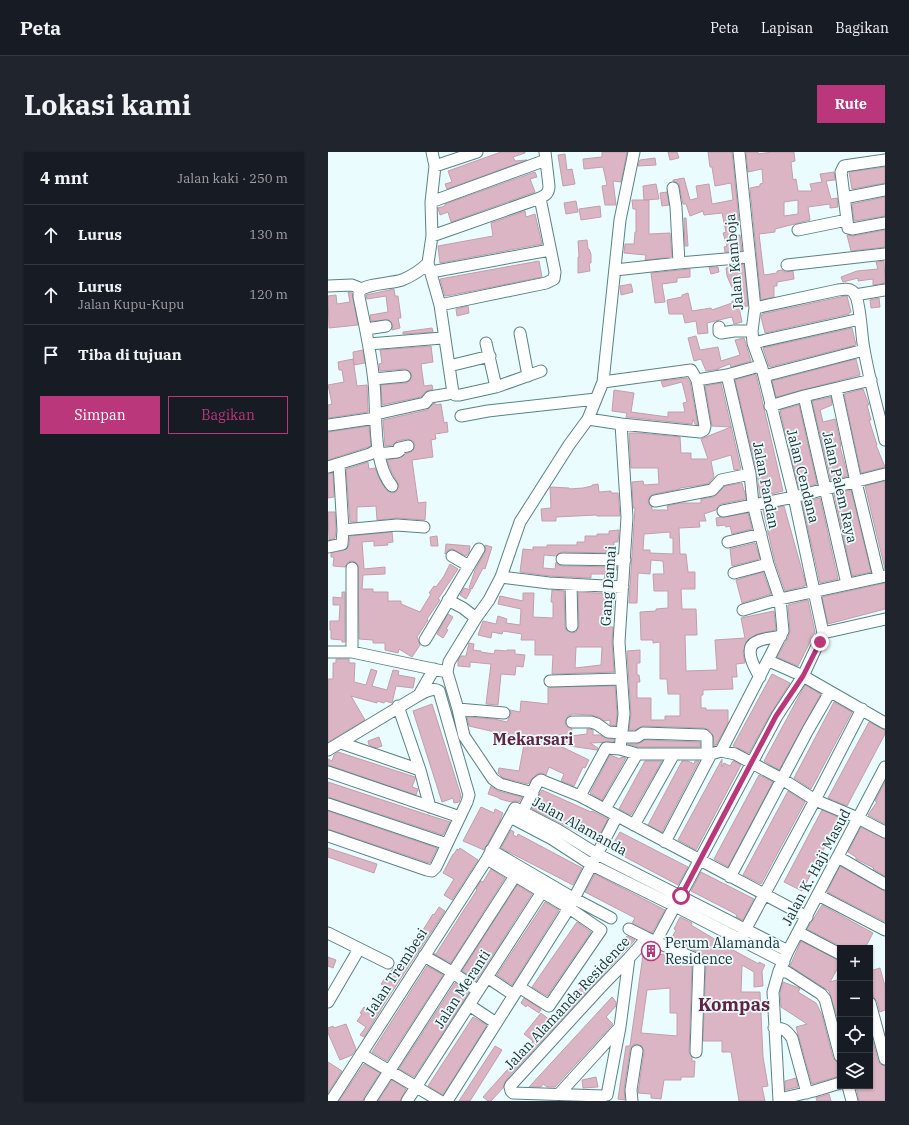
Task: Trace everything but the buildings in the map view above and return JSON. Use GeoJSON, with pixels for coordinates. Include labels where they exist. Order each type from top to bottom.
{"type":"FeatureCollection","features":[{"type":"Feature","properties":{"kind":"street"},"geometry":{"type":"LineString","coordinates":[[432,152],[435,166],[431,202],[432,236],[430,267],[440,305],[446,337],[453,393],[460,396],[496,387],[541,372]]}},
{"type":"Feature","properties":{"kind":"street"},"geometry":{"type":"LineString","coordinates":[[533,793],[500,784],[493,779],[464,736],[447,672],[449,662],[489,600],[500,577],[520,522],[569,445],[588,419],[603,382],[620,220],[634,152]]}},
{"type":"Feature","properties":{"kind":"street","name":"Jalan Kamboja"},"geometry":{"type":"LineString","coordinates":[[739,152],[755,308],[752,330],[753,343],[763,372]]}},
{"type":"Feature","properties":{"kind":"street"},"geometry":{"type":"LineString","coordinates":[[435,166],[471,153]]}},
{"type":"Feature","properties":{"kind":"street"},"geometry":{"type":"LineString","coordinates":[[431,202],[545,156],[549,191],[546,195],[432,236]]}},
{"type":"Feature","properties":{"kind":"street"},"geometry":{"type":"LineString","coordinates":[[885,160],[844,166],[841,172],[848,228],[850,230],[885,223]]}},
{"type":"Feature","properties":{"kind":"street"},"geometry":{"type":"LineString","coordinates":[[673,188],[676,207],[678,263]]}},
{"type":"Feature","properties":{"kind":"street"},"geometry":{"type":"LineString","coordinates":[[844,198],[885,190]]}},
{"type":"Feature","properties":{"kind":"street"},"geometry":{"type":"LineString","coordinates":[[440,305],[549,282],[555,276],[540,198]]}},
{"type":"Feature","properties":{"kind":"street"},"geometry":{"type":"LineString","coordinates":[[798,230],[847,220]]}},
{"type":"Feature","properties":{"kind":"street"},"geometry":{"type":"LineString","coordinates":[[328,286],[352,285],[362,289],[401,280],[430,267],[550,250]]}},
{"type":"Feature","properties":{"kind":"street"},"geometry":{"type":"LineString","coordinates":[[787,265],[885,254]]}},
{"type":"Feature","properties":{"kind":"street"},"geometry":{"type":"LineString","coordinates":[[615,270],[749,257]]}},
{"type":"Feature","properties":{"kind":"street"},"geometry":{"type":"LineString","coordinates":[[362,289],[359,292],[359,296],[369,344],[374,379],[378,452],[382,470],[392,486]]}},
{"type":"Feature","properties":{"kind":"street"},"geometry":{"type":"LineString","coordinates":[[755,308],[838,290],[847,289],[853,291],[860,319],[864,350],[885,440]]}},
{"type":"Feature","properties":{"kind":"street"},"geometry":{"type":"LineString","coordinates":[[855,295],[885,290]]}},
{"type":"Feature","properties":{"kind":"street"},"geometry":{"type":"LineString","coordinates":[[753,343],[860,319]]}},
{"type":"Feature","properties":{"kind":"street"},"geometry":{"type":"LineString","coordinates":[[366,329],[386,326]]}},
{"type":"Feature","properties":{"kind":"street"},"geometry":{"type":"LineString","coordinates":[[719,327],[719,332],[721,333],[752,330]]}},
{"type":"Feature","properties":{"kind":"street"},"geometry":{"type":"LineString","coordinates":[[520,333],[528,376]]}},
{"type":"Feature","properties":{"kind":"street"},"geometry":{"type":"LineString","coordinates":[[369,344],[442,338]]}},
{"type":"Feature","properties":{"kind":"street"},"geometry":{"type":"LineString","coordinates":[[486,343],[496,387]]}},
{"type":"Feature","properties":{"kind":"street"},"geometry":{"type":"LineString","coordinates":[[698,380],[727,375],[756,367],[763,372],[864,350]]}},
{"type":"Feature","properties":{"kind":"street"},"geometry":{"type":"LineString","coordinates":[[449,366],[490,356]]}},
{"type":"Feature","properties":{"kind":"street"},"geometry":{"type":"LineString","coordinates":[[588,419],[621,424],[702,432],[705,426],[698,380],[691,369],[603,382]]}},
{"type":"Feature","properties":{"kind":"street","name":"Jalan Cendana"},"geometry":{"type":"LineString","coordinates":[[763,372],[770,406],[794,497],[823,633]]}},
{"type":"Feature","properties":{"kind":"street","name":"Jalan Pandan"},"geometry":{"type":"LineString","coordinates":[[727,375],[750,474],[753,504],[768,564],[780,599],[783,632],[781,636]]}},
{"type":"Feature","properties":{"kind":"street"},"geometry":{"type":"LineString","coordinates":[[374,379],[405,376]]}},
{"type":"Feature","properties":{"kind":"street"},"geometry":{"type":"LineString","coordinates":[[770,406],[804,396],[871,380]]}},
{"type":"Feature","properties":{"kind":"street"},"geometry":{"type":"LineString","coordinates":[[743,610],[780,599],[882,576],[856,482],[836,389]]}},
{"type":"Feature","properties":{"kind":"street"},"geometry":{"type":"LineString","coordinates":[[329,425],[376,416],[425,403],[429,397],[448,394]]}},
{"type":"Feature","properties":{"kind":"street","name":"Jalan Palem Raya"},"geometry":{"type":"LineString","coordinates":[[804,396],[847,584]]}},
{"type":"Feature","properties":{"kind":"street"},"geometry":{"type":"LineString","coordinates":[[461,416],[488,411],[596,399]]}},
{"type":"Feature","properties":{"kind":"street","name":"Gang Damai"},"geometry":{"type":"LineString","coordinates":[[620,749],[624,714],[619,642],[627,517],[621,424]]}},
{"type":"Feature","properties":{"kind":"street"},"geometry":{"type":"LineString","coordinates":[[328,468],[378,452],[397,452],[399,451],[399,448],[408,446]]}},
{"type":"Feature","properties":{"kind":"street"},"geometry":{"type":"LineString","coordinates":[[328,547],[342,544],[343,530],[339,464]]}},
{"type":"Feature","properties":{"kind":"street"},"geometry":{"type":"LineString","coordinates":[[655,501],[712,490],[721,480],[750,474]]}},
{"type":"Feature","properties":{"kind":"street"},"geometry":{"type":"LineString","coordinates":[[723,511],[794,497],[885,474]]}},
{"type":"Feature","properties":{"kind":"street"},"geometry":{"type":"LineString","coordinates":[[343,530],[397,525],[424,527]]}},
{"type":"Feature","properties":{"kind":"street"},"geometry":{"type":"LineString","coordinates":[[728,542],[761,534]]}},
{"type":"Feature","properties":{"kind":"street"},"geometry":{"type":"LineString","coordinates":[[426,640],[479,549]]}},
{"type":"Feature","properties":{"kind":"street"},"geometry":{"type":"LineString","coordinates":[[452,556],[469,566]]}},
{"type":"Feature","properties":{"kind":"street"},"geometry":{"type":"LineString","coordinates":[[562,558],[625,560]]}},
{"type":"Feature","properties":{"kind":"street"},"geometry":{"type":"LineString","coordinates":[[734,573],[768,564]]}},
{"type":"Feature","properties":{"kind":"street"},"geometry":{"type":"LineString","coordinates":[[352,568],[352,652]]}},
{"type":"Feature","properties":{"kind":"street"},"geometry":{"type":"LineString","coordinates":[[500,577],[549,583],[623,587]]}},
{"type":"Feature","properties":{"kind":"street"},"geometry":{"type":"LineString","coordinates":[[572,584],[572,626]]}},
{"type":"Feature","properties":{"kind":"street"},"geometry":{"type":"LineString","coordinates":[[448,600],[476,618]]}},
{"type":"Feature","properties":{"kind":"street"},"geometry":{"type":"LineString","coordinates":[[823,633],[885,619]]}},
{"type":"Feature","properties":{"kind":"street","name":"Jalan Alamanda Residence"},"geometry":{"type":"LineString","coordinates":[[559,1094],[513,1093],[510,1087],[599,989],[629,958],[652,939],[678,901],[776,716],[803,676],[823,633]]}},
{"type":"Feature","properties":{"kind":"street"},"geometry":{"type":"LineString","coordinates":[[665,842],[713,753],[769,662],[781,636]]}},
{"type":"Feature","properties":{"kind":"street"},"geometry":{"type":"LineString","coordinates":[[760,677],[753,664],[750,653],[751,648],[756,641],[781,636]]}},
{"type":"Feature","properties":{"kind":"street"},"geometry":{"type":"LineString","coordinates":[[328,652],[352,652],[447,672]]}},
{"type":"Feature","properties":{"kind":"street"},"geometry":{"type":"LineString","coordinates":[[769,662],[803,676],[885,723]]}},
{"type":"Feature","properties":{"kind":"street"},"geometry":{"type":"LineString","coordinates":[[419,695],[434,669]]}},
{"type":"Feature","properties":{"kind":"street"},"geometry":{"type":"LineString","coordinates":[[550,681],[621,679]]}},
{"type":"Feature","properties":{"kind":"street"},"geometry":{"type":"LineString","coordinates":[[328,750],[398,706],[432,689],[437,689],[439,691],[469,792],[467,802],[460,817],[436,867],[432,871],[328,836]]}},
{"type":"Feature","properties":{"kind":"street"},"geometry":{"type":"LineString","coordinates":[[730,877],[808,730],[830,692]]}},
{"type":"Feature","properties":{"kind":"street"},"geometry":{"type":"LineString","coordinates":[[398,706],[420,770],[430,807]]}},
{"type":"Feature","properties":{"kind":"street"},"geometry":{"type":"LineString","coordinates":[[458,709],[504,713]]}},
{"type":"Feature","properties":{"kind":"street"},"geometry":{"type":"LineString","coordinates":[[740,940],[815,800],[838,752],[862,710]]}},
{"type":"Feature","properties":{"kind":"street"},"geometry":{"type":"LineString","coordinates":[[572,722],[591,722],[597,724],[608,732],[637,737],[643,733],[706,736],[713,753]]}},
{"type":"Feature","properties":{"kind":"street"},"geometry":{"type":"LineString","coordinates":[[634,825],[679,754],[684,735]]}},
{"type":"Feature","properties":{"kind":"street"},"geometry":{"type":"LineString","coordinates":[[341,742],[420,770]]}},
{"type":"Feature","properties":{"kind":"street"},"geometry":{"type":"LineString","coordinates":[[807,917],[580,796],[606,748],[620,749],[638,754],[735,754],[782,779],[815,800],[858,818],[885,832]]}},
{"type":"Feature","properties":{"kind":"street"},"geometry":{"type":"LineString","coordinates":[[605,809],[638,754]]}},
{"type":"Feature","properties":{"kind":"street","name":"Jalan K. Haji Masud"},"geometry":{"type":"LineString","coordinates":[[779,1100],[772,992],[784,961],[798,932],[858,818],[882,780],[885,767]]}},
{"type":"Feature","properties":{"kind":"street"},"geometry":{"type":"LineString","coordinates":[[328,772],[460,817]]}},
{"type":"Feature","properties":{"kind":"street","name":"Jalan Trembesi"},"geometry":{"type":"LineString","coordinates":[[331,1101],[489,854],[533,793],[537,784],[541,780],[580,796]]}},
{"type":"Feature","properties":{"kind":"street"},"geometry":{"type":"LineString","coordinates":[[328,804],[447,844]]}},
{"type":"Feature","properties":{"kind":"street","name":"Jalan Alamanda"},"geometry":{"type":"LineString","coordinates":[[517,816],[598,854],[678,901],[740,940],[784,961]]}},
{"type":"Feature","properties":{"kind":"street"},"geometry":{"type":"LineString","coordinates":[[447,1101],[571,903],[617,816]]}},
{"type":"Feature","properties":{"kind":"street","name":"Jalan Alamanda"},"geometry":{"type":"LineString","coordinates":[[555,835],[592,865],[746,929],[784,961]]}},
{"type":"Feature","properties":{"kind":"street"},"geometry":{"type":"LineString","coordinates":[[489,854],[515,876],[542,892],[611,918]]}},
{"type":"Feature","properties":{"kind":"street"},"geometry":{"type":"LineString","coordinates":[[487,977],[549,1006],[601,930],[571,903],[489,854]]}},
{"type":"Feature","properties":{"kind":"street"},"geometry":{"type":"LineString","coordinates":[[838,857],[885,884]]}},
{"type":"Feature","properties":{"kind":"street"},"geometry":{"type":"LineString","coordinates":[[370,1101],[515,876]]}},
{"type":"Feature","properties":{"kind":"street","name":"Jalan Meranti"},"geometry":{"type":"LineString","coordinates":[[407,1101],[542,892]]}},
{"type":"Feature","properties":{"kind":"street"},"geometry":{"type":"LineString","coordinates":[[818,895],[885,930]]}},
{"type":"Feature","properties":{"kind":"street"},"geometry":{"type":"LineString","coordinates":[[629,929],[698,960],[696,1052]]}},
{"type":"Feature","properties":{"kind":"street"},"geometry":{"type":"LineString","coordinates":[[798,932],[837,952]]}},
{"type":"Feature","properties":{"kind":"street"},"geometry":{"type":"LineString","coordinates":[[328,933],[388,963]]}},
{"type":"Feature","properties":{"kind":"street"},"geometry":{"type":"LineString","coordinates":[[328,1002],[360,949]]}},
{"type":"Feature","properties":{"kind":"street"},"geometry":{"type":"LineString","coordinates":[[424,956],[452,972],[478,991]]}},
{"type":"Feature","properties":{"kind":"street"},"geometry":{"type":"LineString","coordinates":[[559,1094],[607,1095],[620,1028],[629,958]]}},
{"type":"Feature","properties":{"kind":"street"},"geometry":{"type":"LineString","coordinates":[[784,961],[787,972],[821,994],[825,999],[837,1038]]}},
{"type":"Feature","properties":{"kind":"street"},"geometry":{"type":"LineString","coordinates":[[469,1005],[496,1023]]}},
{"type":"Feature","properties":{"kind":"street"},"geometry":{"type":"LineString","coordinates":[[873,1015],[885,1059]]}},
{"type":"Feature","properties":{"kind":"street"},"geometry":{"type":"LineString","coordinates":[[559,1094],[620,1028]]}},
{"type":"Feature","properties":{"kind":"street"},"geometry":{"type":"LineString","coordinates":[[774,1028],[783,1028],[792,1038],[807,1093]]}},
{"type":"Feature","properties":{"kind":"street"},"geometry":{"type":"LineString","coordinates":[[632,1101],[631,1090],[637,1051]]}},
{"type":"Feature","properties":{"kind":"street"},"geometry":{"type":"LineString","coordinates":[[361,1054],[440,1101]]}},
{"type":"Feature","properties":{"kind":"street"},"geometry":{"type":"LineString","coordinates":[[779,1100],[837,1084]]}},
{"type":"Feature","properties":{"kind":"street"},"geometry":{"type":"LineString","coordinates":[[849,1089],[852,1101]]}},
{"type":"Feature","properties":{"kind":"place","name":"Perum Alamanda Residence"},"geometry":{"type":"Point","coordinates":[651,951]}},
{"type":"Feature","properties":{"kind":"district","name":"Mekarsari"},"geometry":{"type":"Point","coordinates":[533,739]}},
{"type":"Feature","properties":{"kind":"district","name":"Kompas"},"geometry":{"type":"Point","coordinates":[734,1004]}},
{"type":"Feature","properties":{"kind":"route"},"geometry":{"type":"LineString","coordinates":[[681,896],[776,716],[803,676],[820,642]]}}]}
